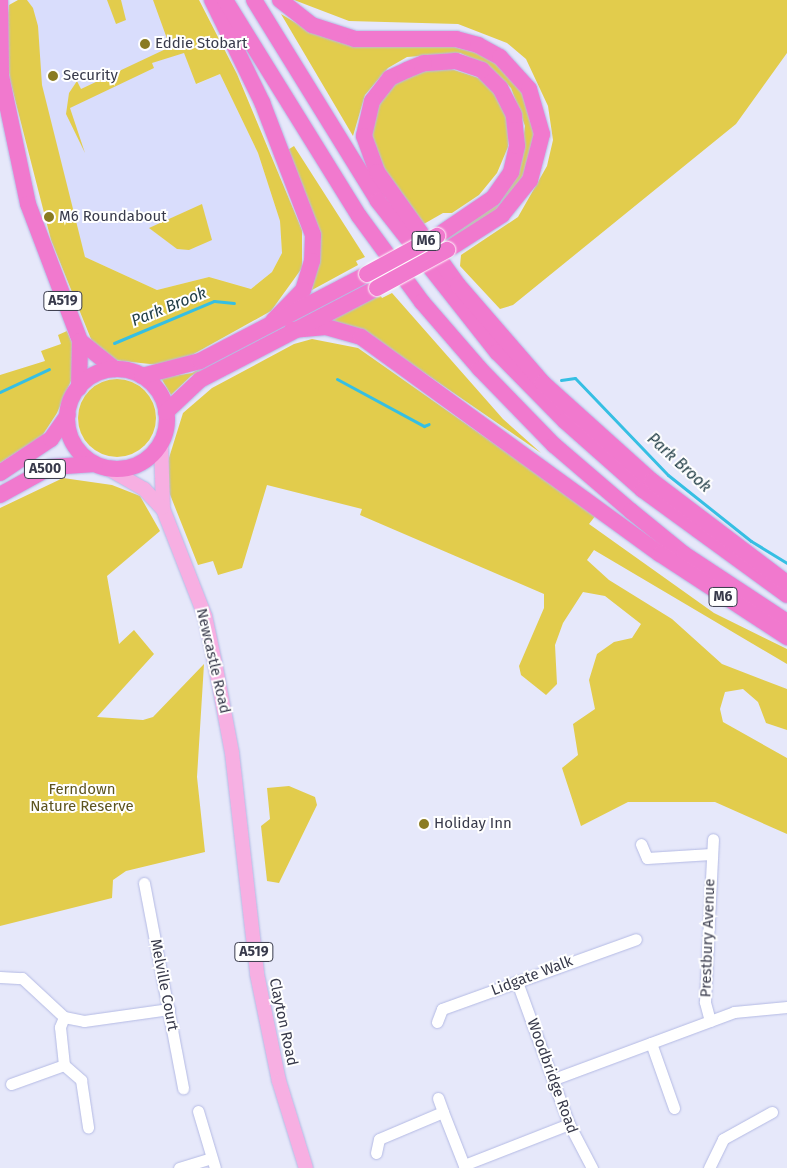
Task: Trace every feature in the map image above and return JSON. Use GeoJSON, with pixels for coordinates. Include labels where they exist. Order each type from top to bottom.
{"type":"FeatureCollection","features":[{"type":"Feature","properties":{"kind":"highway","name":"A519"},"geometry":{"type":"LineString","coordinates":[[0,0],[0,72],[28,204],[80,341],[79,388]]}},
{"type":"Feature","properties":{"kind":"highway","name":"M6"},"geometry":{"type":"LineString","coordinates":[[212,0],[262,102],[313,235],[312,261],[303,290],[274,321]]}},
{"type":"Feature","properties":{"kind":"highway","name":"M6"},"geometry":{"type":"LineString","coordinates":[[226,0],[359,216],[422,302],[480,369],[554,445],[631,511],[684,554],[787,622]]}},
{"type":"Feature","properties":{"kind":"highway","name":"M6"},"geometry":{"type":"LineString","coordinates":[[254,0],[378,201],[497,352],[565,421],[643,490],[787,595]]}},
{"type":"Feature","properties":{"kind":"highway","name":"M6"},"geometry":{"type":"LineString","coordinates":[[166,412],[200,380],[292,330],[378,288],[447,250],[502,215],[530,180],[542,134],[529,89],[500,57],[478,45],[456,39],[355,39],[312,25],[280,0]]}},
{"type":"Feature","properties":{"kind":"highway","name":"M6"},"geometry":{"type":"LineString","coordinates":[[142,376],[186,366],[367,274],[437,236],[493,198],[511,172],[518,146],[514,115],[500,88],[482,70],[456,61],[424,63],[390,78],[372,101],[364,136],[380,177],[464,292],[543,383],[652,481],[787,583]]}},
{"type":"Feature","properties":{"kind":"highway","name":"M6"},"geometry":{"type":"LineString","coordinates":[[292,330],[326,327],[361,337],[660,554],[787,637]]}},
{"type":"Feature","properties":{"kind":"highway"},"geometry":{"type":"LineString","coordinates":[[80,341],[115,369],[142,376],[156,387],[166,412],[162,442],[143,462],[101,466],[74,444],[68,415],[79,388],[95,375],[115,369]]}},
{"type":"Feature","properties":{"kind":"highway","name":"A500"},"geometry":{"type":"LineString","coordinates":[[0,473],[51,439],[68,415]]}},
{"type":"Feature","properties":{"kind":"highway","name":"A500"},"geometry":{"type":"LineString","coordinates":[[0,495],[51,467],[101,466]]}},
{"type":"Feature","properties":{"kind":"main road","name":"Newcastle Road"},"geometry":{"type":"LineString","coordinates":[[162,442],[163,509],[205,616],[228,731]]}},
{"type":"Feature","properties":{"kind":"main road","name":"Newcastle Road"},"geometry":{"type":"LineString","coordinates":[[101,466],[144,489],[163,509]]}},
{"type":"Feature","properties":{"kind":"main road","name":"Clayton Road"},"geometry":{"type":"LineString","coordinates":[[228,731],[257,974],[279,1081],[306,1168]]}},
{"type":"Feature","properties":{"kind":"street","name":"Prestbury Avenue"},"geometry":{"type":"LineString","coordinates":[[710,1021],[705,1002],[713,839]]}},
{"type":"Feature","properties":{"kind":"street"},"geometry":{"type":"LineString","coordinates":[[641,844],[647,858],[648,870]]}},
{"type":"Feature","properties":{"kind":"street"},"geometry":{"type":"LineString","coordinates":[[647,858],[712,854]]}},
{"type":"Feature","properties":{"kind":"street","name":"Melville Court"},"geometry":{"type":"LineString","coordinates":[[144,882],[183,1088]]}},
{"type":"Feature","properties":{"kind":"street","name":"Lidgate Walk"},"geometry":{"type":"LineString","coordinates":[[437,1022],[442,1009],[636,939]]}},
{"type":"Feature","properties":{"kind":"street"},"geometry":{"type":"LineString","coordinates":[[0,977],[22,978],[64,1017],[84,1021],[169,1009]]}},
{"type":"Feature","properties":{"kind":"street","name":"Woodbridge Road"},"geometry":{"type":"LineString","coordinates":[[518,982],[554,1079],[568,1124],[592,1168]]}},
{"type":"Feature","properties":{"kind":"street"},"geometry":{"type":"LineString","coordinates":[[554,1079],[734,1012],[787,1007]]}},
{"type":"Feature","properties":{"kind":"street"},"geometry":{"type":"LineString","coordinates":[[64,1017],[60,1027],[64,1065],[81,1080],[88,1127]]}},
{"type":"Feature","properties":{"kind":"street"},"geometry":{"type":"LineString","coordinates":[[651,1043],[674,1108]]}},
{"type":"Feature","properties":{"kind":"street"},"geometry":{"type":"LineString","coordinates":[[11,1084],[64,1065]]}},
{"type":"Feature","properties":{"kind":"street"},"geometry":{"type":"LineString","coordinates":[[438,1098],[464,1166],[568,1124]]}},
{"type":"Feature","properties":{"kind":"street"},"geometry":{"type":"LineString","coordinates":[[179,1168],[213,1163],[198,1111]]}},
{"type":"Feature","properties":{"kind":"street"},"geometry":{"type":"LineString","coordinates":[[376,1153],[375,1135],[443,1112]]}},
{"type":"Feature","properties":{"kind":"street"},"geometry":{"type":"LineString","coordinates":[[709,1168],[723,1139],[772,1112]]}},
{"type":"Feature","properties":{"kind":"shaded area","name":"Eddie Stobart"},"geometry":{"type":"Polygon","coordinates":[[[27,0],[163,0],[197,84],[220,74],[258,153],[280,221],[282,253],[272,272],[251,289],[209,277],[157,290],[85,257],[50,140],[27,0]]]}},
{"type":"Feature","properties":{"kind":"green space"},"geometry":{"type":"Polygon","coordinates":[[[18,0],[27,0],[33,8],[38,26],[42,85],[85,257],[157,290],[209,277],[251,289],[272,272],[282,253],[280,221],[258,153],[220,74],[196,84],[184,53],[152,63],[154,68],[70,108],[85,153],[66,114],[69,93],[77,81],[81,89],[170,47],[153,0],[199,0],[237,74],[302,230],[302,268],[271,311],[183,360],[159,365],[113,360],[93,344],[51,240],[10,80],[5,42],[9,5],[18,0]]]}},
{"type":"Feature","properties":{"kind":"green space"},"geometry":{"type":"Polygon","coordinates":[[[107,0],[121,0],[126,20],[116,24],[107,0]]]}},
{"type":"Feature","properties":{"kind":"green space"},"geometry":{"type":"Polygon","coordinates":[[[294,0],[787,0],[787,53],[736,124],[513,305],[500,309],[460,266],[461,255],[518,217],[547,166],[553,140],[548,106],[526,59],[507,43],[458,24],[349,21],[294,0]]]}},
{"type":"Feature","properties":{"kind":"green space"},"geometry":{"type":"Polygon","coordinates":[[[281,14],[313,33],[443,44],[488,56],[523,92],[534,131],[531,158],[519,184],[493,213],[442,244],[439,238],[519,168],[525,126],[511,88],[489,66],[460,53],[407,57],[388,68],[365,95],[353,136],[281,14]]]}},
{"type":"Feature","properties":{"kind":"green space"},"geometry":{"type":"Polygon","coordinates":[[[445,67],[479,78],[499,97],[508,118],[508,147],[497,173],[479,195],[452,213],[443,213],[422,225],[380,165],[371,132],[376,105],[393,83],[414,72],[445,67]]]}},
{"type":"Feature","properties":{"kind":"green space"},"geometry":{"type":"Polygon","coordinates":[[[294,146],[365,257],[356,261],[358,265],[312,290],[321,241],[286,151],[294,146]]]}},
{"type":"Feature","properties":{"kind":"green space"},"geometry":{"type":"Polygon","coordinates":[[[202,204],[212,240],[189,250],[177,249],[149,228],[202,204]]]}},
{"type":"Feature","properties":{"kind":"green space"},"geometry":{"type":"Polygon","coordinates":[[[367,277],[370,281],[191,376],[171,395],[161,378],[192,373],[367,277]]]}},
{"type":"Feature","properties":{"kind":"green space"},"geometry":{"type":"Polygon","coordinates":[[[379,293],[382,298],[392,293],[503,419],[541,453],[365,332],[329,322],[379,293]]]}},
{"type":"Feature","properties":{"kind":"green space"},"geometry":{"type":"Polygon","coordinates":[[[67,331],[75,350],[74,374],[57,413],[42,436],[0,463],[0,375],[45,361],[41,351],[61,344],[58,335],[67,331]]]}},
{"type":"Feature","properties":{"kind":"green space"},"geometry":{"type":"Polygon","coordinates":[[[312,339],[358,348],[596,515],[589,524],[714,613],[787,649],[787,664],[594,550],[587,560],[609,580],[672,619],[722,664],[787,689],[787,730],[766,723],[758,702],[743,689],[725,692],[720,709],[723,722],[787,758],[787,834],[715,802],[628,802],[581,826],[562,768],[578,755],[573,724],[595,709],[589,680],[597,654],[614,642],[632,638],[641,624],[605,596],[583,592],[563,623],[555,645],[557,684],[546,695],[521,675],[519,666],[544,608],[544,594],[360,515],[362,509],[267,485],[242,568],[218,575],[213,561],[198,565],[169,492],[168,461],[183,413],[212,388],[294,344],[312,339]]]}},
{"type":"Feature","properties":{"kind":"green space"},"geometry":{"type":"Polygon","coordinates":[[[109,379],[125,379],[139,385],[150,396],[156,410],[156,426],[150,440],[139,451],[125,457],[109,457],[95,451],[84,440],[78,426],[78,410],[84,396],[95,385],[109,379]]]}},
{"type":"Feature","properties":{"kind":"green space","name":"Ferndown Nature Reserve"},"geometry":{"type":"Polygon","coordinates":[[[63,478],[112,485],[140,496],[160,531],[107,576],[119,644],[134,630],[154,654],[97,717],[143,720],[153,717],[204,664],[197,777],[205,852],[126,871],[113,880],[112,898],[0,926],[0,508],[63,478]]]}},
{"type":"Feature","properties":{"kind":"green space"},"geometry":{"type":"Polygon","coordinates":[[[289,786],[315,797],[317,805],[279,883],[267,881],[261,826],[270,819],[267,788],[289,786]]]}},
{"type":"Feature","properties":{"kind":"waterway","name":"Park Brook"},"geometry":{"type":"LineString","coordinates":[[114,343],[214,301],[234,303]]}},
{"type":"Feature","properties":{"kind":"waterway","name":"Park Brook"},"geometry":{"type":"LineString","coordinates":[[0,392],[49,369]]}},
{"type":"Feature","properties":{"kind":"waterway","name":"Park Brook"},"geometry":{"type":"LineString","coordinates":[[561,380],[575,378],[668,475],[751,541],[787,563]]}},
{"type":"Feature","properties":{"kind":"waterway","name":"Park Brook"},"geometry":{"type":"LineString","coordinates":[[337,379],[424,426],[429,424]]}},
{"type":"Feature","properties":{"kind":"place","name":"Eddie Stobart"},"geometry":{"type":"Point","coordinates":[145,44]}},
{"type":"Feature","properties":{"kind":"place","name":"Security"},"geometry":{"type":"Point","coordinates":[53,76]}},
{"type":"Feature","properties":{"kind":"place","name":"M6 Roundabout"},"geometry":{"type":"Point","coordinates":[49,217]}},
{"type":"Feature","properties":{"kind":"place","name":"Holiday Inn"},"geometry":{"type":"Point","coordinates":[424,824]}}]}
